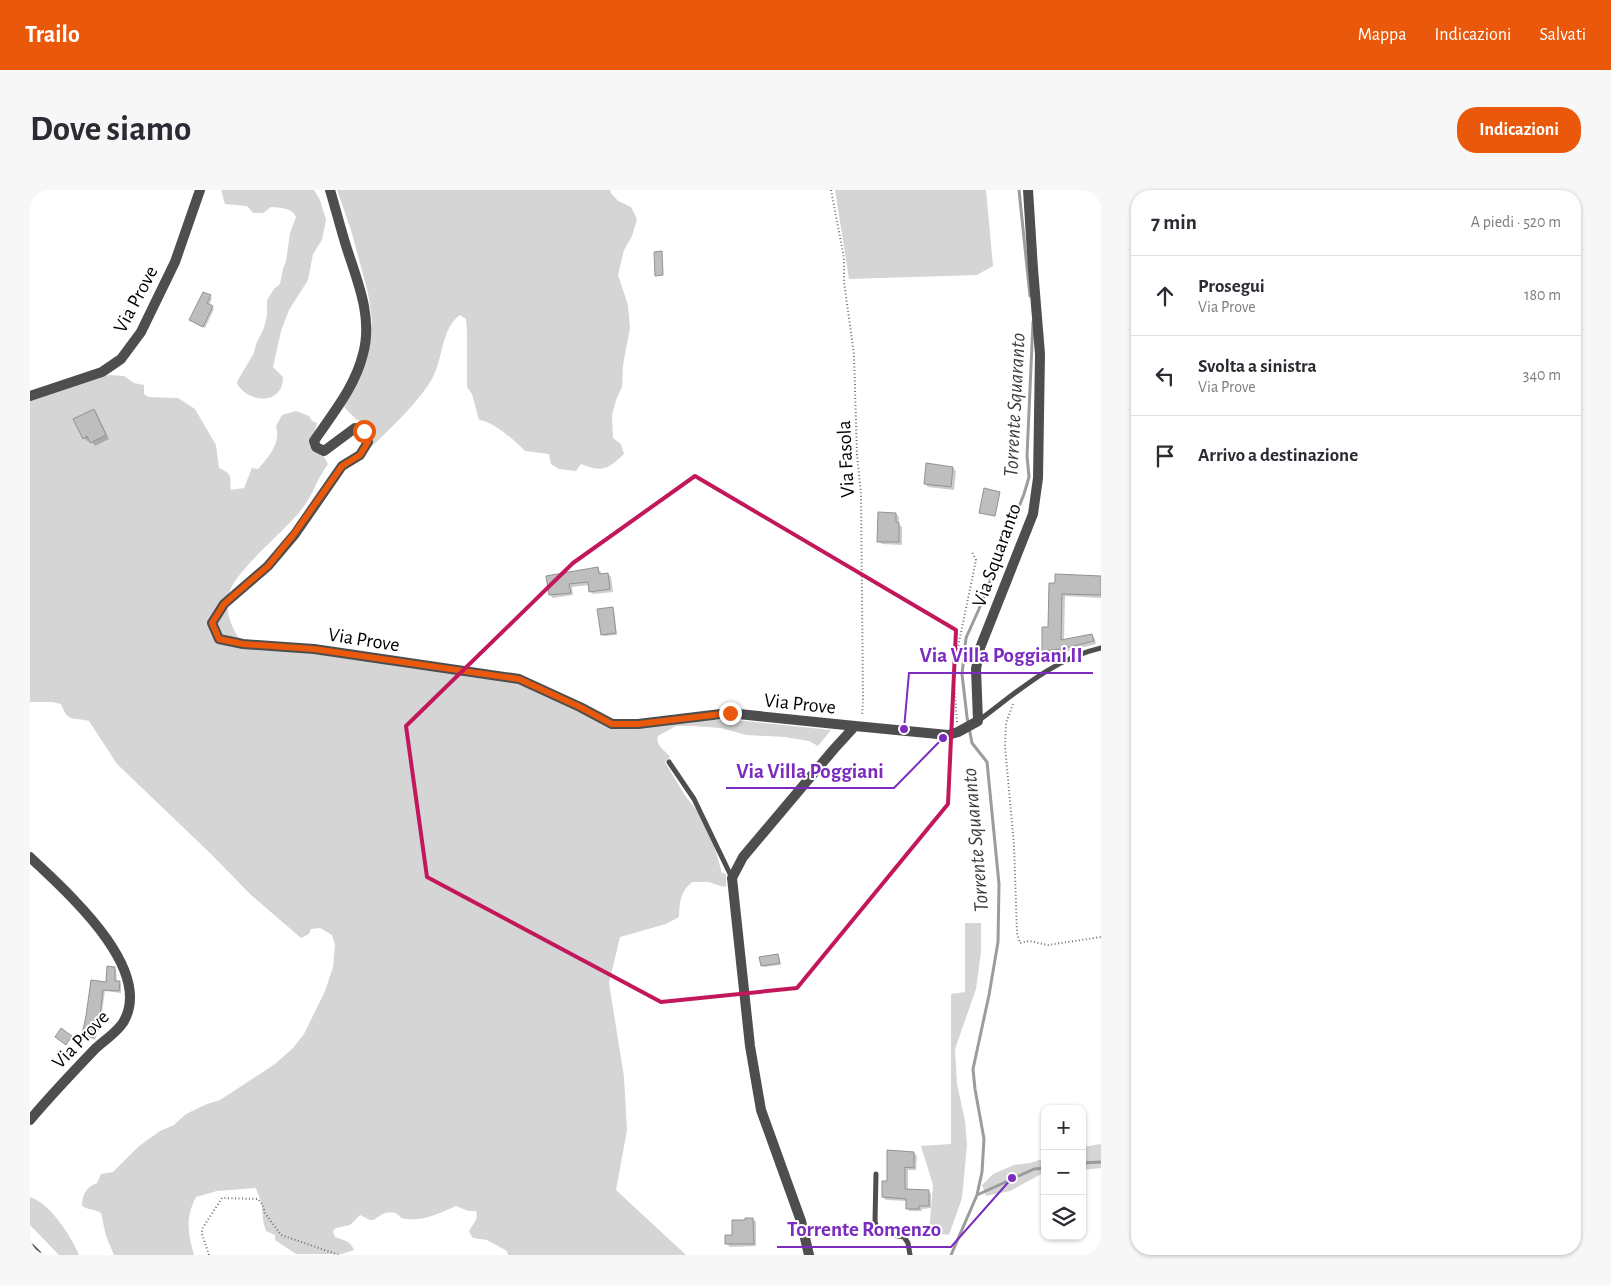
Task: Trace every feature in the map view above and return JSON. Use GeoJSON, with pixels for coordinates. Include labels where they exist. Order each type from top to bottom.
{"type":"FeatureCollection","features":[{"type":"Feature","properties":{"kind":"street","name":"Via Prove"},"geometry":{"type":"LineString","coordinates":[[30,396],[102,372],[121,359],[141,332],[175,262],[200,190]]}},
{"type":"Feature","properties":{"kind":"street","name":"Via Prove"},"geometry":{"type":"LineString","coordinates":[[330,190],[347,249],[363,294],[366,327],[364,353],[354,379],[337,411],[314,441],[316,447],[324,451],[356,428],[364,431],[368,442],[360,455],[342,466],[294,534],[268,566],[224,604],[212,623],[219,639],[243,644],[314,649],[519,679],[612,724],[638,724],[730,713],[855,726]]}},
{"type":"Feature","properties":{"kind":"street","name":"Via Squaranto"},"geometry":{"type":"LineString","coordinates":[[978,721],[976,670],[980,648],[1032,514],[1038,478],[1040,354],[1028,190]]}},
{"type":"Feature","properties":{"kind":"street"},"geometry":{"type":"LineString","coordinates":[[809,1255],[801,1221],[761,1110],[750,1046],[732,878],[743,857],[855,726],[948,735],[958,732],[978,721]]}},
{"type":"Feature","properties":{"kind":"street","name":"Via Prove"},"geometry":{"type":"LineString","coordinates":[[30,857],[74,899],[103,933],[121,961],[129,986],[129,1003],[124,1022],[57,1088],[30,1120]]}},
{"type":"Feature","properties":{"kind":"street"},"geometry":{"type":"LineString","coordinates":[[30,1248],[37,1255]]}},
{"type":"Feature","properties":{"kind":"lane"},"geometry":{"type":"LineString","coordinates":[[978,721],[1050,668],[1081,652],[1101,648]]}},
{"type":"Feature","properties":{"kind":"lane"},"geometry":{"type":"LineString","coordinates":[[669,762],[694,800],[732,878]]}},
{"type":"Feature","properties":{"kind":"lane"},"geometry":{"type":"LineString","coordinates":[[876,1174],[875,1221],[877,1229],[882,1233],[904,1238],[908,1243],[910,1255]]}},
{"type":"Feature","properties":{"kind":"path","name":"Via Fasola"},"geometry":{"type":"LineString","coordinates":[[832,190],[844,258],[844,282],[854,354],[857,455],[861,493],[863,702],[860,722],[855,726]]}},
{"type":"Feature","properties":{"kind":"path"},"geometry":{"type":"LineString","coordinates":[[958,732],[953,671],[976,560],[972,552]]}},
{"type":"Feature","properties":{"kind":"path"},"geometry":{"type":"LineString","coordinates":[[1013,704],[1006,723],[1005,746],[1014,845],[1017,933],[1020,943],[1029,942],[1048,945],[1101,937]]}},
{"type":"Feature","properties":{"kind":"path"},"geometry":{"type":"LineString","coordinates":[[209,1255],[202,1229],[222,1198],[258,1199],[280,1235],[338,1255]]}},
{"type":"Feature","properties":{"kind":"highlighted area"},"geometry":{"type":"Polygon","coordinates":[[[695,476],[956,630],[948,804],[797,988],[661,1002],[427,877],[406,726],[573,563],[695,476]]]}},
{"type":"Feature","properties":{"kind":"shaded area"},"geometry":{"type":"Polygon","coordinates":[[[221,190],[314,190],[320,200],[326,220],[322,240],[313,254],[308,280],[289,310],[281,331],[273,367],[283,377],[282,386],[278,393],[272,397],[257,398],[243,391],[237,384],[254,353],[264,328],[267,315],[267,300],[274,289],[280,284],[290,233],[296,217],[291,211],[282,208],[271,207],[263,213],[253,213],[247,206],[225,204],[221,190]]]}},
{"type":"Feature","properties":{"kind":"shaded area"},"geometry":{"type":"Polygon","coordinates":[[[337,190],[611,190],[610,192],[618,201],[631,207],[637,219],[632,236],[624,250],[618,275],[628,305],[630,328],[623,365],[622,387],[612,415],[613,438],[621,444],[624,454],[609,466],[600,469],[581,464],[576,471],[559,469],[551,464],[549,454],[525,451],[497,427],[479,420],[472,394],[467,387],[466,319],[460,315],[446,335],[437,368],[429,384],[405,413],[370,448],[374,437],[372,428],[368,423],[357,420],[344,407],[358,381],[369,344],[372,320],[368,293],[351,230],[337,190]]]}},
{"type":"Feature","properties":{"kind":"shaded area"},"geometry":{"type":"Polygon","coordinates":[[[835,190],[986,190],[993,266],[977,275],[849,279],[835,190]]]}},
{"type":"Feature","properties":{"kind":"shaded area"},"geometry":{"type":"Polygon","coordinates":[[[109,375],[124,376],[134,383],[144,385],[144,394],[148,397],[178,398],[195,409],[216,445],[219,468],[229,474],[231,490],[244,488],[252,468],[258,469],[270,454],[277,438],[276,426],[282,415],[296,411],[309,416],[312,421],[317,423],[313,437],[328,464],[301,510],[250,563],[233,584],[229,593],[227,605],[229,618],[240,640],[526,679],[544,685],[615,726],[711,720],[746,721],[831,730],[818,746],[809,741],[784,737],[746,735],[721,728],[693,726],[676,726],[658,736],[657,739],[659,745],[670,757],[665,762],[684,794],[698,812],[712,838],[722,873],[726,874],[726,887],[709,882],[692,882],[683,894],[680,902],[679,917],[666,924],[620,937],[609,983],[624,1077],[627,1130],[616,1190],[686,1255],[508,1255],[507,1251],[487,1240],[473,1238],[469,1232],[476,1219],[476,1211],[468,1211],[456,1206],[422,1219],[401,1218],[391,1212],[381,1215],[374,1220],[360,1215],[350,1225],[336,1228],[333,1231],[335,1237],[349,1243],[354,1250],[342,1254],[296,1254],[275,1240],[275,1235],[266,1231],[261,1201],[256,1188],[217,1191],[196,1197],[189,1219],[190,1240],[194,1255],[114,1255],[106,1236],[101,1213],[82,1206],[85,1192],[97,1183],[101,1174],[113,1172],[139,1146],[160,1131],[174,1125],[186,1114],[220,1100],[275,1064],[293,1048],[304,1034],[325,991],[333,967],[335,945],[332,935],[320,928],[311,929],[309,934],[301,938],[251,895],[117,764],[89,721],[69,717],[61,704],[30,702],[30,401],[109,375]]]}},
{"type":"Feature","properties":{"kind":"shaded area"},"geometry":{"type":"Polygon","coordinates":[[[965,923],[981,923],[981,952],[976,989],[955,1049],[957,1084],[965,1121],[967,1145],[962,1198],[949,1235],[929,1232],[933,1185],[921,1146],[951,1144],[951,994],[965,992],[965,923]]]}},
{"type":"Feature","properties":{"kind":"shaded area"},"geometry":{"type":"Polygon","coordinates":[[[1101,1144],[1101,1168],[1086,1170],[1086,1146],[1101,1144]]]}},
{"type":"Feature","properties":{"kind":"shaded area"},"geometry":{"type":"Polygon","coordinates":[[[1041,1159],[1041,1174],[1010,1191],[986,1196],[982,1185],[993,1174],[1014,1165],[1041,1159]]]}},
{"type":"Feature","properties":{"kind":"shaded area"},"geometry":{"type":"Polygon","coordinates":[[[30,1197],[38,1200],[59,1221],[79,1255],[59,1255],[30,1225],[30,1197]]]}},
{"type":"Feature","properties":{"kind":"building"},"geometry":{"type":"Polygon","coordinates":[[[662,251],[663,275],[655,276],[654,252],[662,251]]]}},
{"type":"Feature","properties":{"kind":"building"},"geometry":{"type":"Polygon","coordinates":[[[203,292],[211,295],[207,303],[213,306],[203,327],[189,320],[203,292]]]}},
{"type":"Feature","properties":{"kind":"building"},"geometry":{"type":"Polygon","coordinates":[[[94,409],[106,435],[90,443],[87,436],[83,439],[73,419],[94,409]]]}},
{"type":"Feature","properties":{"kind":"building"},"geometry":{"type":"Polygon","coordinates":[[[926,463],[953,467],[951,487],[924,484],[926,463]]]}},
{"type":"Feature","properties":{"kind":"building"},"geometry":{"type":"Polygon","coordinates":[[[984,488],[1000,492],[995,516],[979,513],[984,488]]]}},
{"type":"Feature","properties":{"kind":"building"},"geometry":{"type":"Polygon","coordinates":[[[878,512],[896,513],[896,522],[899,523],[899,542],[877,542],[878,512]]]}},
{"type":"Feature","properties":{"kind":"building"},"geometry":{"type":"Polygon","coordinates":[[[598,567],[599,574],[608,573],[610,589],[589,592],[588,582],[569,584],[571,593],[549,595],[546,576],[598,567]]]}},
{"type":"Feature","properties":{"kind":"building"},"geometry":{"type":"Polygon","coordinates":[[[1055,574],[1101,576],[1101,595],[1062,594],[1061,640],[1092,634],[1094,641],[1061,649],[1042,651],[1042,627],[1048,627],[1049,583],[1055,583],[1055,574]]]}},
{"type":"Feature","properties":{"kind":"building"},"geometry":{"type":"Polygon","coordinates":[[[613,607],[616,633],[601,635],[597,609],[613,607]]]}},
{"type":"Feature","properties":{"kind":"building"},"geometry":{"type":"Polygon","coordinates":[[[778,954],[780,963],[761,966],[759,957],[778,954]]]}},
{"type":"Feature","properties":{"kind":"building"},"geometry":{"type":"Polygon","coordinates":[[[107,966],[115,967],[115,981],[120,981],[119,991],[103,990],[99,1024],[93,1038],[82,1034],[91,980],[106,982],[107,966]]]}},
{"type":"Feature","properties":{"kind":"building"},"geometry":{"type":"Polygon","coordinates":[[[61,1028],[72,1036],[66,1045],[55,1037],[61,1028]]]}},
{"type":"Feature","properties":{"kind":"building"},"geometry":{"type":"Polygon","coordinates":[[[887,1150],[914,1152],[914,1168],[905,1167],[905,1189],[929,1190],[929,1206],[919,1206],[919,1209],[906,1209],[906,1199],[882,1197],[882,1181],[887,1181],[887,1150]]]}},
{"type":"Feature","properties":{"kind":"building"},"geometry":{"type":"Polygon","coordinates":[[[745,1218],[753,1218],[754,1244],[725,1244],[725,1235],[732,1235],[732,1220],[745,1220],[745,1218]]]}},
{"type":"Feature","properties":{"kind":"waterway","name":"Torrente Squaranto"},"geometry":{"type":"LineString","coordinates":[[1019,190],[1030,296]]}},
{"type":"Feature","properties":{"kind":"waterway","name":"Torrente Squaranto"},"geometry":{"type":"LineString","coordinates":[[951,1255],[977,1195],[982,1172],[984,1139],[973,1069],[998,942],[999,884],[987,762],[972,743],[962,674],[966,638],[979,609],[1029,477],[1027,456],[1033,322]]}},
{"type":"Feature","properties":{"kind":"waterway"},"geometry":{"type":"LineString","coordinates":[[1086,1163],[1101,1162]]}},
{"type":"Feature","properties":{"kind":"waterway"},"geometry":{"type":"LineString","coordinates":[[977,1195],[1034,1169],[1041,1168]]}},
{"type":"Feature","properties":{"kind":"place","name":"Via Villa Poggiani II"},"geometry":{"type":"Point","coordinates":[904,729]}},
{"type":"Feature","properties":{"kind":"place","name":"Via Villa Poggiani"},"geometry":{"type":"Point","coordinates":[943,738]}},
{"type":"Feature","properties":{"kind":"place","name":"Torrente Romenzo"},"geometry":{"type":"Point","coordinates":[1012,1178]}},
{"type":"Feature","properties":{"kind":"route"},"geometry":{"type":"LineString","coordinates":[[364,431],[368,442],[360,455],[342,466],[294,534],[268,566],[224,604],[212,623],[219,639],[243,644],[314,649],[519,679],[612,724],[638,724],[730,713]]}}]}
